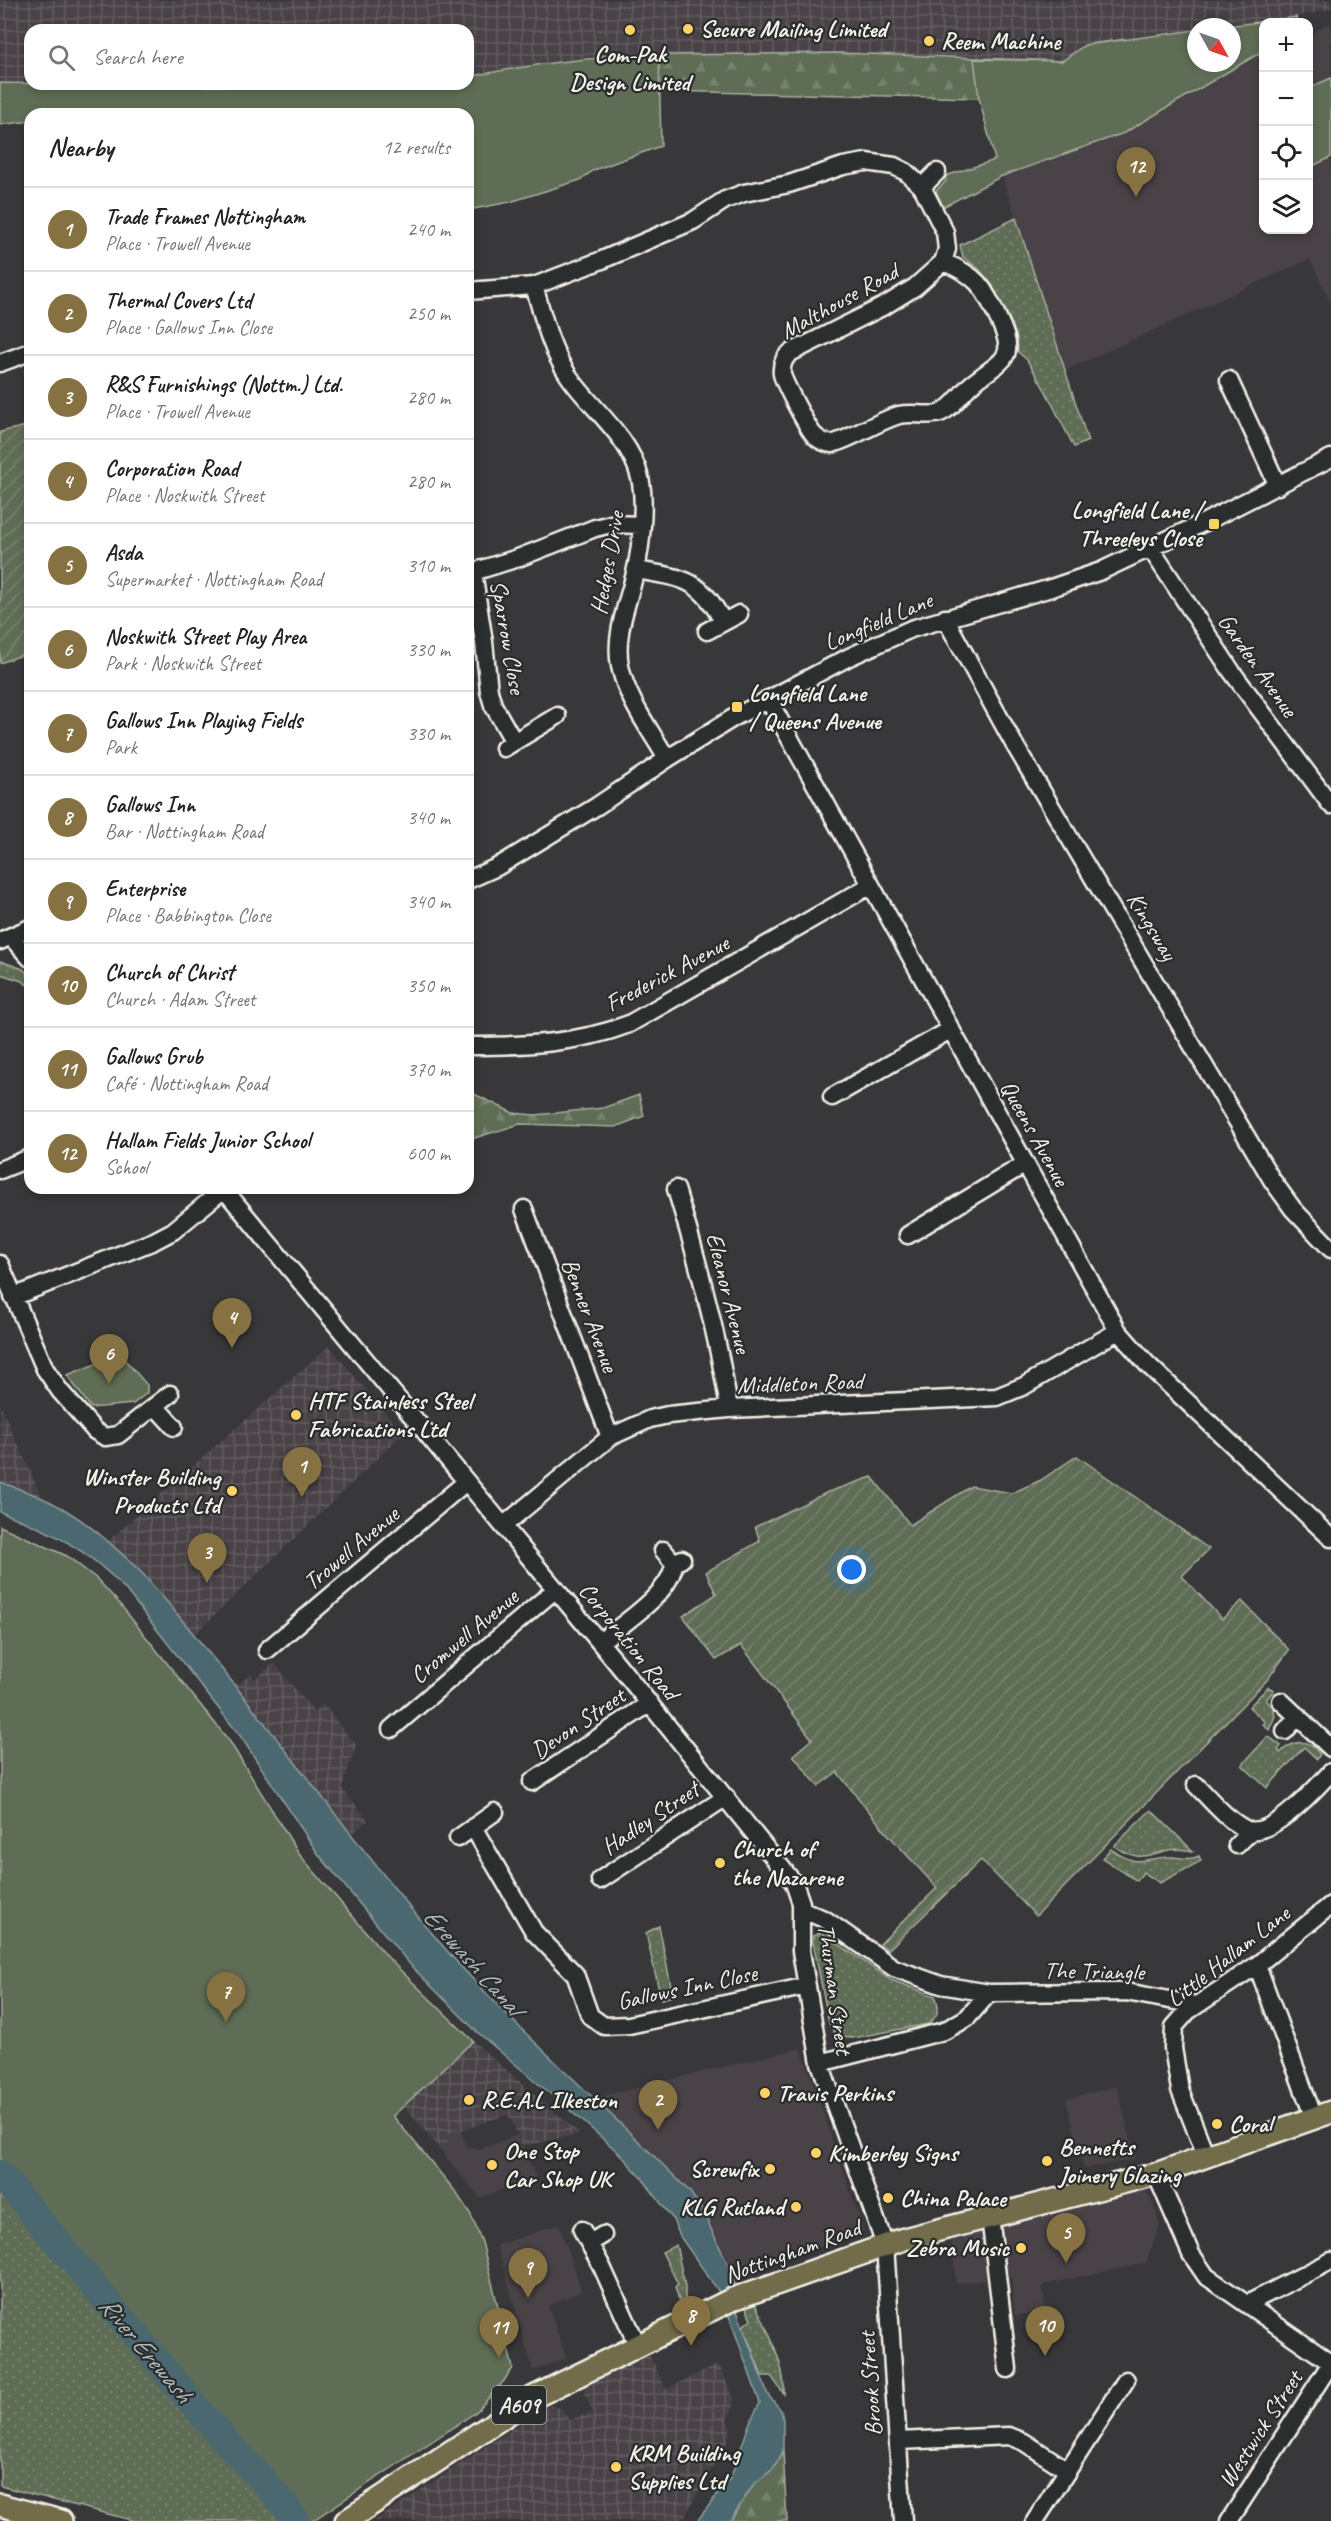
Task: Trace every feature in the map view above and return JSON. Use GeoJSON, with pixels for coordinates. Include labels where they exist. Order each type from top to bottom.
{"type":"FeatureCollection","features":[{"type":"Feature","properties":{"kind":"main road","name":"Nottingham Road"},"geometry":{"type":"LineString","coordinates":[[346,2521],[522,2403],[637,2344],[746,2293],[885,2245],[1156,2174],[1323,2115]]}},
{"type":"Feature","properties":{"kind":"main road"},"geometry":{"type":"LineString","coordinates":[[0,2505],[61,2521]]}},
{"type":"Feature","properties":{"kind":"street"},"geometry":{"type":"LineString","coordinates":[[474,291],[534,286],[693,221],[725,200],[744,193],[805,180],[843,166],[866,162],[894,166],[914,178],[922,188],[947,239],[943,262]]}},
{"type":"Feature","properties":{"kind":"street"},"geometry":{"type":"LineString","coordinates":[[922,188],[937,172]]}},
{"type":"Feature","properties":{"kind":"street","name":"Malthouse Road"},"geometry":{"type":"LineString","coordinates":[[943,262],[962,270],[984,288],[1005,332],[1006,351],[1000,365],[973,382],[950,408],[940,413],[898,416],[832,444],[816,438],[783,379],[782,366],[785,357],[790,352],[896,299],[932,274],[943,262]]}},
{"type":"Feature","properties":{"kind":"street","name":"Hedges Drive"},"geometry":{"type":"LineString","coordinates":[[534,286],[559,360],[583,395],[615,432],[633,459],[640,478],[641,525],[636,570],[621,629],[620,663],[630,695],[667,759]]}},
{"type":"Feature","properties":{"kind":"street"},"geometry":{"type":"LineString","coordinates":[[0,363],[24,354]]}},
{"type":"Feature","properties":{"kind":"street"},"geometry":{"type":"LineString","coordinates":[[1229,380],[1278,486]]}},
{"type":"Feature","properties":{"kind":"street","name":"Longfield Lane"},"geometry":{"type":"LineString","coordinates":[[474,877],[497,867],[587,812],[667,759],[768,699],[859,652],[911,629],[1076,580],[1150,549],[1331,458]]}},
{"type":"Feature","properties":{"kind":"street","name":"Sparrow Close"},"geometry":{"type":"LineString","coordinates":[[474,572],[529,554],[595,528],[611,524],[641,525]]}},
{"type":"Feature","properties":{"kind":"street","name":"Garden Avenue"},"geometry":{"type":"LineString","coordinates":[[1150,549],[1227,665],[1331,805]]}},
{"type":"Feature","properties":{"kind":"street"},"geometry":{"type":"LineString","coordinates":[[636,570],[675,578],[697,586],[711,600],[723,622]]}},
{"type":"Feature","properties":{"kind":"street","name":"Sparrow Close"},"geometry":{"type":"LineString","coordinates":[[474,593],[484,642],[489,691],[509,746],[557,716]]}},
{"type":"Feature","properties":{"kind":"street"},"geometry":{"type":"LineString","coordinates":[[707,631],[738,614]]}},
{"type":"Feature","properties":{"kind":"street","name":"Kingsway"},"geometry":{"type":"LineString","coordinates":[[945,618],[1014,744],[1272,1180],[1293,1209],[1331,1250]]}},
{"type":"Feature","properties":{"kind":"street","name":"Queens Avenue"},"geometry":{"type":"LineString","coordinates":[[768,699],[1118,1331],[1147,1364],[1331,1538]]}},
{"type":"Feature","properties":{"kind":"street","name":"Frederick Avenue"},"geometry":{"type":"LineString","coordinates":[[474,1046],[515,1046],[562,1041],[604,1033],[629,1024],[871,885]]}},
{"type":"Feature","properties":{"kind":"street"},"geometry":{"type":"LineString","coordinates":[[24,931],[5,939],[24,953]]}},
{"type":"Feature","properties":{"kind":"street"},"geometry":{"type":"LineString","coordinates":[[832,1097],[950,1030]]}},
{"type":"Feature","properties":{"kind":"street"},"geometry":{"type":"LineString","coordinates":[[0,1170],[24,1162]]}},
{"type":"Feature","properties":{"kind":"street"},"geometry":{"type":"LineString","coordinates":[[908,1235],[1025,1164]]}},
{"type":"Feature","properties":{"kind":"street","name":"Eleanor Avenue"},"geometry":{"type":"LineString","coordinates":[[676,1189],[694,1247],[717,1341],[729,1409]]}},
{"type":"Feature","properties":{"kind":"street"},"geometry":{"type":"LineString","coordinates":[[13,1297],[154,1241],[173,1230],[217,1194]]}},
{"type":"Feature","properties":{"kind":"street","name":"Corporation Road"},"geometry":{"type":"LineString","coordinates":[[227,1194],[600,1642],[790,1876],[798,1890],[801,1910]]}},
{"type":"Feature","properties":{"kind":"street","name":"Benner Avenue"},"geometry":{"type":"LineString","coordinates":[[524,1209],[610,1437]]}},
{"type":"Feature","properties":{"kind":"street"},"geometry":{"type":"LineString","coordinates":[[0,1264],[51,1379],[95,1431],[105,1437],[117,1436],[170,1394]]}},
{"type":"Feature","properties":{"kind":"street","name":"Middleton Road"},"geometry":{"type":"LineString","coordinates":[[503,1526],[610,1437],[650,1419],[729,1409],[997,1397],[1024,1386],[1118,1331]]}},
{"type":"Feature","properties":{"kind":"street"},"geometry":{"type":"LineString","coordinates":[[155,1406],[174,1427]]}},
{"type":"Feature","properties":{"kind":"street","name":"Trowell Avenue"},"geometry":{"type":"LineString","coordinates":[[267,1650],[466,1482]]}},
{"type":"Feature","properties":{"kind":"street"},"geometry":{"type":"LineString","coordinates":[[600,1642],[656,1596],[670,1577],[673,1557]]}},
{"type":"Feature","properties":{"kind":"street","name":"Cromwell Avenue"},"geometry":{"type":"LineString","coordinates":[[396,1719],[556,1589]]}},
{"type":"Feature","properties":{"kind":"street"},"geometry":{"type":"LineString","coordinates":[[1281,1701],[1331,1748]]}},
{"type":"Feature","properties":{"kind":"street","name":"Devon Street"},"geometry":{"type":"LineString","coordinates":[[532,1782],[650,1703]]}},
{"type":"Feature","properties":{"kind":"street"},"geometry":{"type":"LineString","coordinates":[[1284,1731],[1298,1716]]}},
{"type":"Feature","properties":{"kind":"street"},"geometry":{"type":"LineString","coordinates":[[1237,1845],[1251,1831],[1265,1828],[1279,1820],[1331,1772]]}},
{"type":"Feature","properties":{"kind":"street"},"geometry":{"type":"LineString","coordinates":[[1196,1785],[1238,1824],[1251,1831]]}},
{"type":"Feature","properties":{"kind":"street","name":"Hadley Street"},"geometry":{"type":"LineString","coordinates":[[600,1880],[726,1797]]}},
{"type":"Feature","properties":{"kind":"street"},"geometry":{"type":"LineString","coordinates":[[458,1838],[495,1812]]}},
{"type":"Feature","properties":{"kind":"street","name":"Gallows Inn Close"},"geometry":{"type":"LineString","coordinates":[[473,1827],[534,1932],[574,1974],[586,2009],[599,2024],[610,2027],[629,2025],[807,1986]]}},
{"type":"Feature","properties":{"kind":"street","name":"Little Hallam Lane"},"geometry":{"type":"LineString","coordinates":[[1206,2157],[1180,2090],[1173,2048],[1174,2027],[1182,2016],[1196,2005],[1257,1965],[1331,1905]]}},
{"type":"Feature","properties":{"kind":"street","name":"Thurman Street"},"geometry":{"type":"LineString","coordinates":[[801,1910],[800,1940],[820,2063],[885,2245]]}},
{"type":"Feature","properties":{"kind":"street","name":"The Triangle"},"geometry":{"type":"LineString","coordinates":[[801,1910],[826,1920],[894,1968],[941,1985],[989,1993],[1126,1992],[1196,2005]]}},
{"type":"Feature","properties":{"kind":"street"},"geometry":{"type":"LineString","coordinates":[[1257,1965],[1323,2115]]}},
{"type":"Feature","properties":{"kind":"street"},"geometry":{"type":"LineString","coordinates":[[820,2063],[944,2031],[967,2018],[989,1993]]}},
{"type":"Feature","properties":{"kind":"street"},"geometry":{"type":"LineString","coordinates":[[1156,2174],[1200,2270],[1217,2285],[1331,2363]]}},
{"type":"Feature","properties":{"kind":"street"},"geometry":{"type":"LineString","coordinates":[[990,2216],[1008,2369]]}},
{"type":"Feature","properties":{"kind":"street"},"geometry":{"type":"LineString","coordinates":[[592,2236],[637,2344]]}},
{"type":"Feature","properties":{"kind":"street","name":"Brook Street"},"geometry":{"type":"LineString","coordinates":[[885,2245],[903,2521]]}},
{"type":"Feature","properties":{"kind":"street"},"geometry":{"type":"LineString","coordinates":[[1247,2304],[1331,2261]]}},
{"type":"Feature","properties":{"kind":"street","name":"Westwick Street"},"geometry":{"type":"LineString","coordinates":[[1229,2521],[1331,2363]]}},
{"type":"Feature","properties":{"kind":"street"},"geometry":{"type":"LineString","coordinates":[[1035,2521],[1067,2470],[1124,2391]]}},
{"type":"Feature","properties":{"kind":"street"},"geometry":{"type":"LineString","coordinates":[[898,2441],[1009,2436],[1024,2442],[1067,2470]]}},
{"type":"Feature","properties":{"kind":"shaded area"},"geometry":{"type":"Polygon","coordinates":[[[0,0],[1331,0],[1331,9],[1288,18],[1259,18],[1259,22],[1241,24],[1241,18],[1187,18],[1187,31],[1085,45],[1062,61],[839,53],[601,56],[524,66],[474,76],[474,24],[24,24],[24,84],[0,83],[0,0]]]}},
{"type":"Feature","properties":{"kind":"shaded area"},"geometry":{"type":"Polygon","coordinates":[[[1331,24],[1331,304],[1310,259],[1066,370],[1002,176],[1124,133],[1227,72],[1241,72],[1241,64],[1259,53],[1259,234],[1313,234],[1313,34],[1324,25],[1331,24]]]}},
{"type":"Feature","properties":{"kind":"shaded area"},"geometry":{"type":"Polygon","coordinates":[[[329,1346],[403,1434],[194,1635],[142,1573],[108,1541],[329,1346]]]}},
{"type":"Feature","properties":{"kind":"shaded area"},"geometry":{"type":"Polygon","coordinates":[[[0,1405],[42,1497],[0,1482],[0,1405]]]}},
{"type":"Feature","properties":{"kind":"shaded area"},"geometry":{"type":"Polygon","coordinates":[[[274,1663],[314,1712],[323,1704],[356,1745],[342,1788],[368,1820],[352,1834],[235,1687],[251,1674],[255,1679],[274,1663]]]}},
{"type":"Feature","properties":{"kind":"shaded area","name":"R.E.A.L Ilkeston"},"geometry":{"type":"Polygon","coordinates":[[[473,2041],[508,2114],[461,2131],[466,2146],[480,2149],[517,2135],[536,2177],[480,2198],[404,2106],[473,2041]]]}},
{"type":"Feature","properties":{"kind":"shaded area","name":"R.E.A.L Ilkeston"},"geometry":{"type":"Polygon","coordinates":[[[473,2041],[580,2134],[523,2146],[508,2114],[450,2134],[444,2153],[404,2106],[473,2041]]]}},
{"type":"Feature","properties":{"kind":"shaded area"},"geometry":{"type":"Polygon","coordinates":[[[801,2048],[864,2231],[734,2277],[701,2208],[673,2174],[594,2098],[801,2048]]]}},
{"type":"Feature","properties":{"kind":"shaded area"},"geometry":{"type":"Polygon","coordinates":[[[1117,2086],[1136,2159],[1084,2169],[1066,2099],[1117,2086]]]}},
{"type":"Feature","properties":{"kind":"shaded area"},"geometry":{"type":"Polygon","coordinates":[[[1146,2190],[1160,2225],[1146,2263],[1043,2285],[1045,2312],[1015,2315],[1011,2278],[956,2283],[951,2235],[1146,2190]]]}},
{"type":"Feature","properties":{"kind":"shaded area"},"geometry":{"type":"Polygon","coordinates":[[[559,2224],[582,2291],[548,2306],[567,2358],[533,2371],[497,2245],[559,2224]]]}},
{"type":"Feature","properties":{"kind":"shaded area"},"geometry":{"type":"Polygon","coordinates":[[[649,2354],[666,2389],[719,2364],[734,2399],[732,2412],[727,2418],[731,2428],[728,2440],[682,2521],[375,2521],[543,2408],[551,2406],[561,2408],[570,2420],[593,2412],[584,2391],[585,2386],[649,2354]]]}},
{"type":"Feature","properties":{"kind":"green space"},"geometry":{"type":"Polygon","coordinates":[[[1259,22],[1259,53],[1241,64],[1241,24],[1259,22]]]}},
{"type":"Feature","properties":{"kind":"green space"},"geometry":{"type":"Polygon","coordinates":[[[1187,31],[1187,72],[1227,72],[1124,133],[1002,176],[943,207],[936,191],[946,181],[945,176],[995,160],[979,98],[974,59],[1062,61],[1085,45],[1187,31]]]}},
{"type":"Feature","properties":{"kind":"green space"},"geometry":{"type":"Polygon","coordinates":[[[1126,39],[979,98],[660,91],[582,84],[601,56],[839,53],[1062,61],[1085,45],[1126,39]]]}},
{"type":"Feature","properties":{"kind":"green space"},"geometry":{"type":"Polygon","coordinates":[[[659,55],[661,146],[594,170],[580,180],[510,202],[474,209],[474,108],[24,108],[24,122],[0,125],[0,83],[24,83],[24,90],[474,90],[474,76],[516,68],[611,57],[659,55]]]}},
{"type":"Feature","properties":{"kind":"green space"},"geometry":{"type":"Polygon","coordinates":[[[1331,78],[1331,157],[1313,166],[1313,126],[1313,86],[1331,78]]]}},
{"type":"Feature","properties":{"kind":"green space"},"geometry":{"type":"Polygon","coordinates":[[[1016,218],[1088,441],[1074,447],[1045,390],[1027,360],[1018,352],[1017,338],[992,285],[979,269],[963,257],[960,245],[1016,218]]]}},
{"type":"Feature","properties":{"kind":"green space"},"geometry":{"type":"Polygon","coordinates":[[[24,426],[24,654],[0,663],[0,432],[24,426]]]}},
{"type":"Feature","properties":{"kind":"green space"},"geometry":{"type":"Polygon","coordinates":[[[0,961],[23,969],[24,982],[22,981],[0,974],[0,961]]]}},
{"type":"Feature","properties":{"kind":"green space"},"geometry":{"type":"Polygon","coordinates":[[[474,1094],[513,1113],[535,1115],[603,1108],[639,1095],[644,1116],[615,1127],[520,1124],[474,1138],[474,1094]]]}},
{"type":"Feature","properties":{"kind":"green space"},"geometry":{"type":"Polygon","coordinates":[[[109,1359],[126,1361],[147,1385],[147,1393],[133,1404],[91,1408],[67,1375],[109,1359]]]}},
{"type":"Feature","properties":{"kind":"green space"},"geometry":{"type":"Polygon","coordinates":[[[1077,1456],[1209,1549],[1182,1576],[1222,1619],[1242,1601],[1289,1650],[1267,1680],[1036,1916],[981,1860],[888,1950],[880,1944],[937,1888],[885,1831],[837,1772],[818,1786],[793,1755],[812,1739],[741,1645],[716,1660],[683,1616],[716,1594],[706,1572],[760,1541],[755,1527],[828,1492],[872,1477],[910,1525],[971,1486],[1012,1493],[1041,1480],[1077,1456]]]}},
{"type":"Feature","properties":{"kind":"green space"},"geometry":{"type":"Polygon","coordinates":[[[0,1526],[67,1556],[97,1579],[119,1603],[230,1742],[299,1854],[391,1961],[473,2041],[393,2116],[455,2191],[471,2215],[482,2242],[513,2368],[476,2412],[312,2521],[308,2521],[292,2494],[216,2416],[0,2163],[0,1526]]]}},
{"type":"Feature","properties":{"kind":"green space"},"geometry":{"type":"Polygon","coordinates":[[[1268,1687],[1274,1690],[1266,1700],[1273,1707],[1275,1716],[1269,1730],[1263,1724],[1265,1722],[1249,1707],[1268,1687]]]}},
{"type":"Feature","properties":{"kind":"green space"},"geometry":{"type":"Polygon","coordinates":[[[1268,1736],[1281,1746],[1278,1750],[1280,1753],[1290,1745],[1301,1742],[1311,1745],[1320,1754],[1317,1759],[1304,1747],[1267,1788],[1242,1765],[1268,1736]]]}},
{"type":"Feature","properties":{"kind":"green space"},"geometry":{"type":"Polygon","coordinates":[[[1151,1810],[1193,1851],[1175,1849],[1147,1856],[1136,1856],[1114,1846],[1151,1810]]]}},
{"type":"Feature","properties":{"kind":"green space"},"geometry":{"type":"Polygon","coordinates":[[[1111,1849],[1135,1861],[1199,1856],[1201,1861],[1160,1883],[1143,1872],[1137,1881],[1102,1858],[1111,1849]]]}},
{"type":"Feature","properties":{"kind":"green space"},"geometry":{"type":"Polygon","coordinates":[[[659,1926],[673,1996],[661,1999],[646,1933],[659,1926]]]}},
{"type":"Feature","properties":{"kind":"green space"},"geometry":{"type":"Polygon","coordinates":[[[821,1932],[891,1980],[935,1996],[938,2012],[934,2018],[928,2024],[853,2038],[837,2037],[829,2023],[813,1942],[813,1936],[821,1932]]]}},
{"type":"Feature","properties":{"kind":"green space"},"geometry":{"type":"Polygon","coordinates":[[[0,2188],[203,2429],[269,2501],[283,2521],[135,2521],[0,2486],[0,2188]]]}},
{"type":"Feature","properties":{"kind":"green space"},"geometry":{"type":"Polygon","coordinates":[[[676,2245],[685,2286],[685,2303],[681,2306],[675,2287],[678,2284],[662,2252],[676,2245]]]}},
{"type":"Feature","properties":{"kind":"green space"},"geometry":{"type":"Polygon","coordinates":[[[755,2304],[779,2360],[784,2394],[771,2376],[762,2376],[743,2326],[751,2319],[746,2308],[755,2304]]]}},
{"type":"Feature","properties":{"kind":"green space"},"geometry":{"type":"Polygon","coordinates":[[[783,2452],[787,2521],[730,2521],[753,2485],[773,2469],[783,2452]]]}},
{"type":"Feature","properties":{"kind":"water"},"geometry":{"type":"Polygon","coordinates":[[[0,1482],[35,1495],[82,1520],[142,1573],[220,1666],[370,1858],[448,1952],[506,2014],[690,2192],[701,2208],[734,2277],[737,2311],[768,2395],[781,2410],[783,2419],[783,2452],[773,2469],[753,2485],[730,2521],[697,2521],[731,2477],[750,2422],[760,2403],[722,2296],[681,2238],[672,2218],[642,2178],[619,2153],[476,2031],[413,1968],[319,1855],[241,1737],[125,1589],[83,1552],[36,1526],[0,1512],[0,1482]]]}},
{"type":"Feature","properties":{"kind":"waterway","name":"River Erewash"},"geometry":{"type":"LineString","coordinates":[[0,2174],[204,2417],[286,2506],[295,2521]]}},
{"type":"Feature","properties":{"kind":"place","name":"Secure Mailing Limited"},"geometry":{"type":"Point","coordinates":[688,29]}},
{"type":"Feature","properties":{"kind":"place","name":"Com-Pak Design Limited"},"geometry":{"type":"Point","coordinates":[630,30]}},
{"type":"Feature","properties":{"kind":"place","name":"Reem Machine"},"geometry":{"type":"Point","coordinates":[929,41]}},
{"type":"Feature","properties":{"kind":"place","name":"Hallam Fields Junior School"},"geometry":{"type":"Point","coordinates":[1136,197]}},
{"type":"Feature","properties":{"kind":"place","name":"Longfield Lane / Threeleys Close"},"geometry":{"type":"Point","coordinates":[1214,524]}},
{"type":"Feature","properties":{"kind":"place","name":"Longfield Lane / Queens Avenue"},"geometry":{"type":"Point","coordinates":[737,707]}},
{"type":"Feature","properties":{"kind":"place","name":"Corporation Road"},"geometry":{"type":"Point","coordinates":[232,1348]}},
{"type":"Feature","properties":{"kind":"place","name":"Noskwith Street Play Area"},"geometry":{"type":"Point","coordinates":[109,1384]}},
{"type":"Feature","properties":{"kind":"place","name":"HTF Stainless Steel Fabrications Ltd"},"geometry":{"type":"Point","coordinates":[296,1415]}},
{"type":"Feature","properties":{"kind":"place","name":"Winster Building Products Ltd"},"geometry":{"type":"Point","coordinates":[232,1491]}},
{"type":"Feature","properties":{"kind":"place","name":"Trade Frames Nottingham"},"geometry":{"type":"Point","coordinates":[302,1497]}},
{"type":"Feature","properties":{"kind":"place","name":"R&S Furnishings (Nottm.) Ltd."},"geometry":{"type":"Point","coordinates":[207,1583]}},
{"type":"Feature","properties":{"kind":"place","name":"Church of the Nazarene"},"geometry":{"type":"Point","coordinates":[720,1863]}},
{"type":"Feature","properties":{"kind":"place","name":"Gallows Inn Playing Fields"},"geometry":{"type":"Point","coordinates":[226,2022]}},
{"type":"Feature","properties":{"kind":"place","name":"Travis Perkins"},"geometry":{"type":"Point","coordinates":[765,2093]}},
{"type":"Feature","properties":{"kind":"place","name":"R.E.A.L Ilkeston"},"geometry":{"type":"Point","coordinates":[469,2100]}},
{"type":"Feature","properties":{"kind":"place","name":"Coral"},"geometry":{"type":"Point","coordinates":[1217,2124]}},
{"type":"Feature","properties":{"kind":"place","name":"Thermal Covers Ltd"},"geometry":{"type":"Point","coordinates":[658,2130]}},
{"type":"Feature","properties":{"kind":"place","name":"Kimberley Signs"},"geometry":{"type":"Point","coordinates":[816,2153]}},
{"type":"Feature","properties":{"kind":"place","name":"Bennetts Joinery Glazing"},"geometry":{"type":"Point","coordinates":[1047,2161]}},
{"type":"Feature","properties":{"kind":"place","name":"One Stop Car Shop UK"},"geometry":{"type":"Point","coordinates":[492,2165]}},
{"type":"Feature","properties":{"kind":"place","name":"Screwfix"},"geometry":{"type":"Point","coordinates":[770,2169]}},
{"type":"Feature","properties":{"kind":"place","name":"China Palace"},"geometry":{"type":"Point","coordinates":[888,2198]}},
{"type":"Feature","properties":{"kind":"place","name":"KLG Rutland"},"geometry":{"type":"Point","coordinates":[796,2207]}},
{"type":"Feature","properties":{"kind":"place","name":"Zebra Music"},"geometry":{"type":"Point","coordinates":[1021,2248]}},
{"type":"Feature","properties":{"kind":"place","name":"Asda"},"geometry":{"type":"Point","coordinates":[1066,2263]}},
{"type":"Feature","properties":{"kind":"place","name":"Enterprise"},"geometry":{"type":"Point","coordinates":[528,2298]}},
{"type":"Feature","properties":{"kind":"place","name":"Gallows Inn"},"geometry":{"type":"Point","coordinates":[691,2346]}},
{"type":"Feature","properties":{"kind":"place","name":"Church of Christ"},"geometry":{"type":"Point","coordinates":[1045,2356]}},
{"type":"Feature","properties":{"kind":"place","name":"Gallows Grub"},"geometry":{"type":"Point","coordinates":[499,2358]}},
{"type":"Feature","properties":{"kind":"place","name":"KRM Building Supplies Ltd"},"geometry":{"type":"Point","coordinates":[616,2467]}},
{"type":"Feature","properties":{"kind":"water label","name":"Erewash Canal"},"geometry":{"type":"Point","coordinates":[473,1961]}}]}
